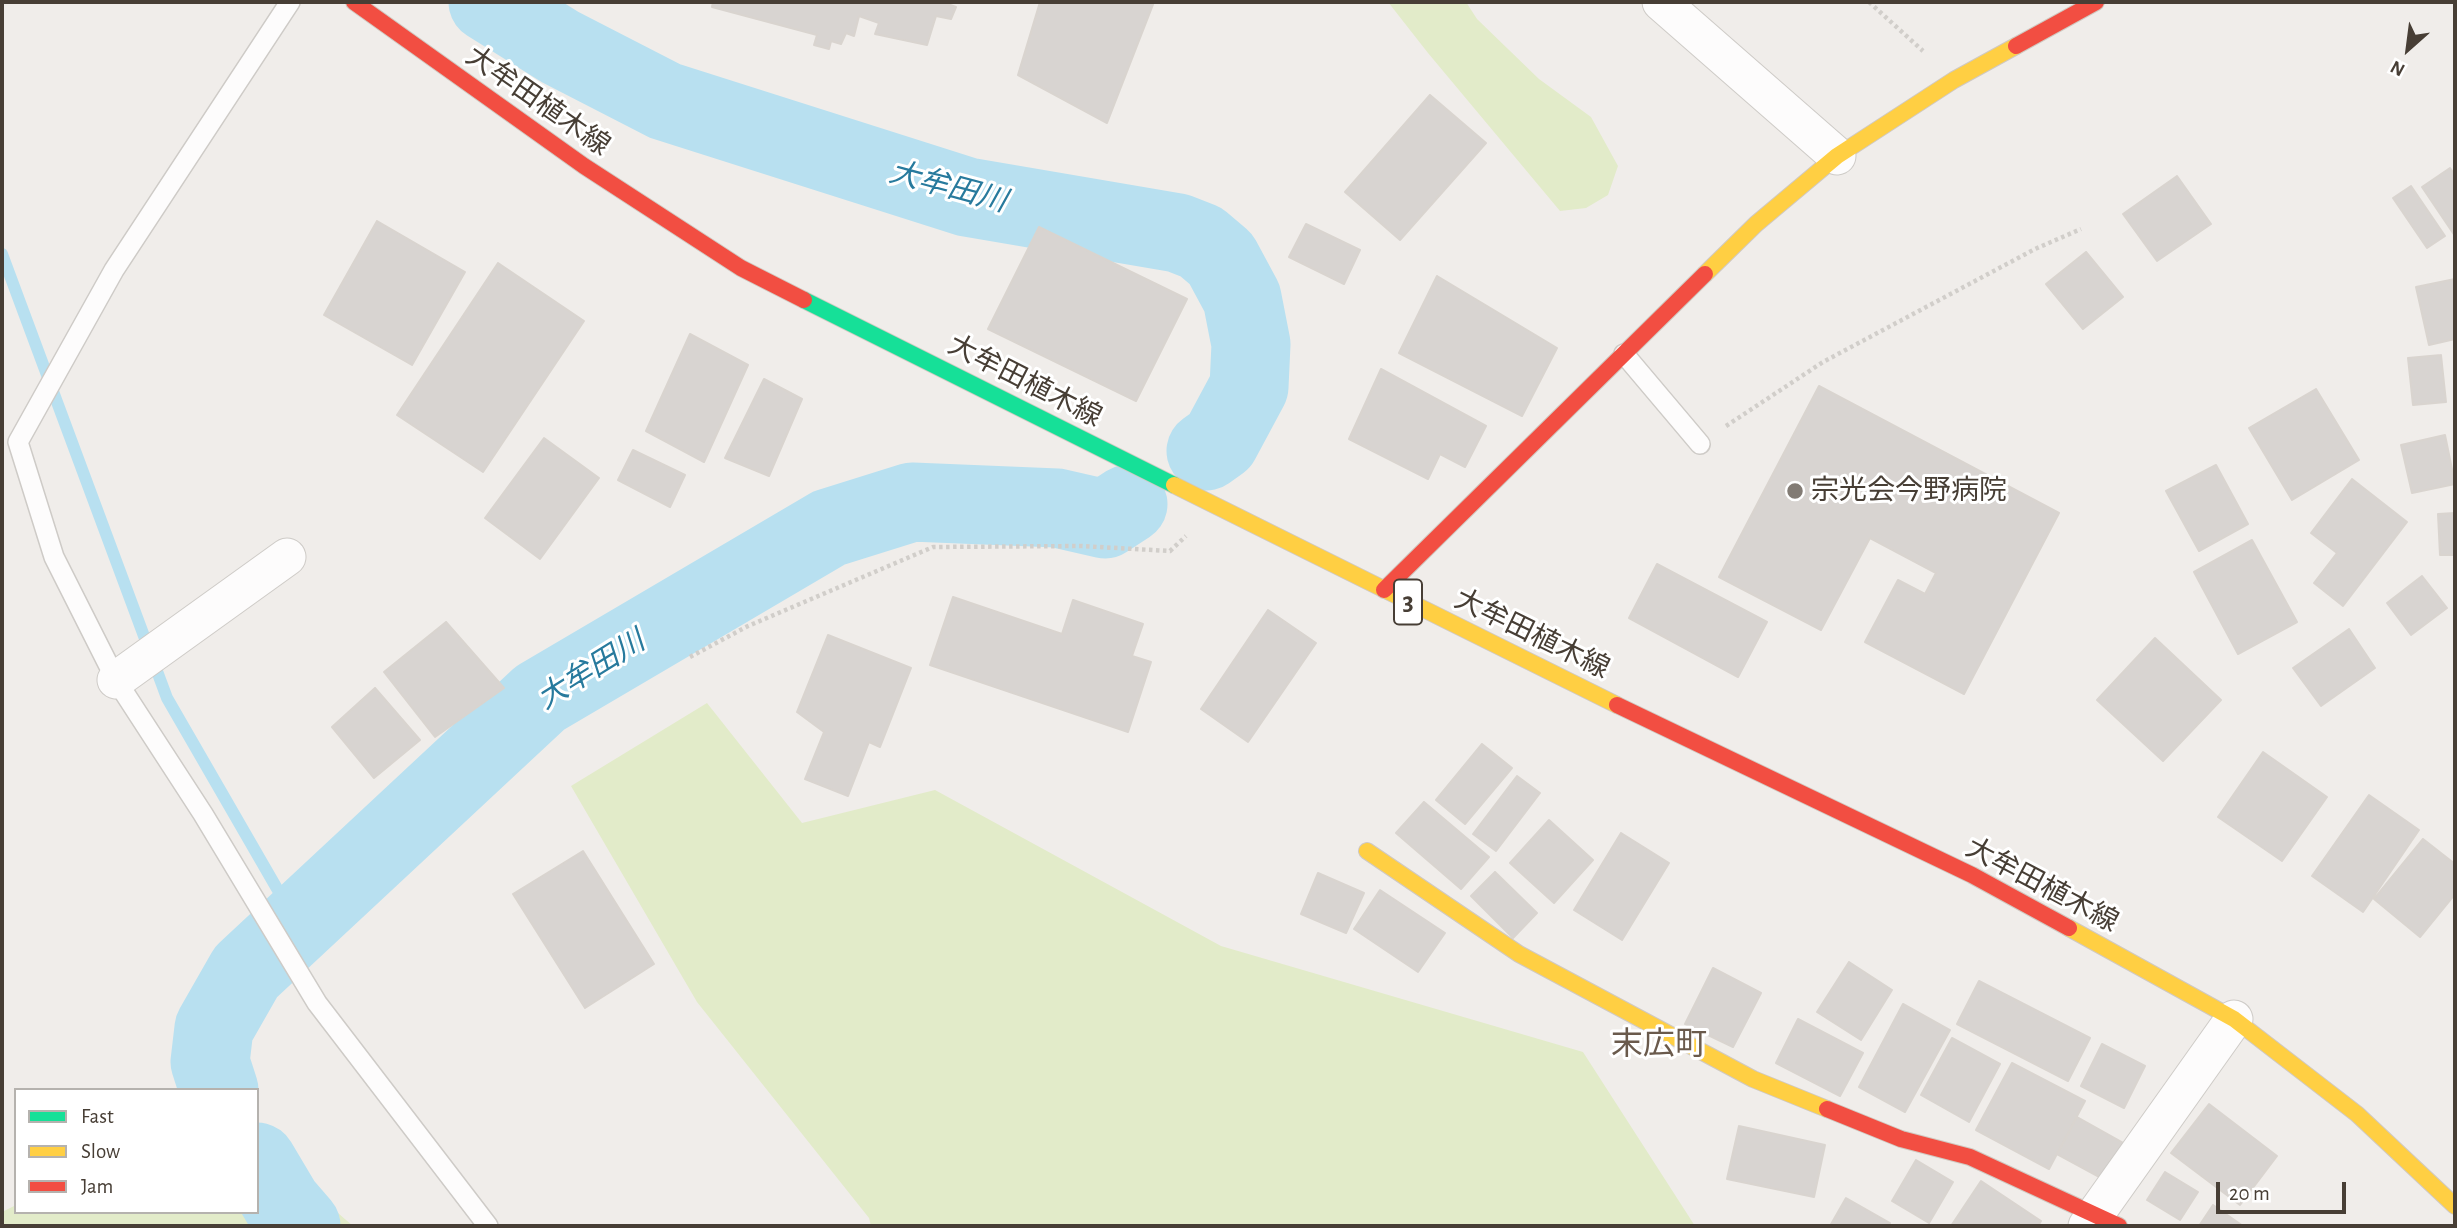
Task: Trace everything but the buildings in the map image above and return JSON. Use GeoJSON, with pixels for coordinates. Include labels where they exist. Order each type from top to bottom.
{"type":"FeatureCollection","features":[{"type":"Feature","properties":{"kind":"main road","name":"大牟田植木線"},"geometry":{"type":"LineString","coordinates":[[354,2],[584,166],[741,268],[1521,659],[1972,875],[2234,1019],[2357,1114],[2455,1206]]}},
{"type":"Feature","properties":{"kind":"main road"},"geometry":{"type":"LineString","coordinates":[[1384,590],[1756,224],[1837,156],[1954,80],[2096,2]]}},
{"type":"Feature","properties":{"kind":"main road"},"geometry":{"type":"LineString","coordinates":[[1367,851],[1520,954],[1753,1079],[1901,1139],[1970,1157],[2100,1222]]}},
{"type":"Feature","properties":{"kind":"street"},"geometry":{"type":"LineString","coordinates":[[1661,2],[1837,156]]}},
{"type":"Feature","properties":{"kind":"street"},"geometry":{"type":"LineString","coordinates":[[116,680],[287,557]]}},
{"type":"Feature","properties":{"kind":"street"},"geometry":{"type":"LineString","coordinates":[[2100,1222],[2234,1019]]}},
{"type":"Feature","properties":{"kind":"lane"},"geometry":{"type":"LineString","coordinates":[[290,2],[114,270],[18,442],[54,558],[116,680],[203,814],[317,1003],[488,1226]]}},
{"type":"Feature","properties":{"kind":"lane"},"geometry":{"type":"LineString","coordinates":[[1624,354],[1700,444]]}},
{"type":"Feature","properties":{"kind":"path"},"geometry":{"type":"LineString","coordinates":[[1869,2],[1954,80]]}},
{"type":"Feature","properties":{"kind":"path"},"geometry":{"type":"LineString","coordinates":[[1700,444],[1762,400],[1823,362],[2035,249],[2081,229]]}},
{"type":"Feature","properties":{"kind":"path"},"geometry":{"type":"LineString","coordinates":[[690,657],[748,626],[933,547],[1081,546],[1170,551],[1217,506]]}},
{"type":"Feature","properties":{"kind":"green space"},"geometry":{"type":"Polygon","coordinates":[[[1388,2],[1466,2],[1477,19],[1539,79],[1591,117],[1618,166],[1608,195],[1586,208],[1560,211],[1388,2]]]}},
{"type":"Feature","properties":{"kind":"green space"},"geometry":{"type":"Polygon","coordinates":[[[707,703],[802,823],[935,790],[1221,946],[1583,1052],[1695,1226],[871,1226],[869,1218],[697,1002],[571,786],[707,703]]]}},
{"type":"Feature","properties":{"kind":"green space"},"geometry":{"type":"Polygon","coordinates":[[[259,1145],[353,1226],[2,1226],[2,1212],[14,1206],[14,1214],[259,1214],[259,1145]]]}},
{"type":"Feature","properties":{"kind":"waterway","name":"大牟田川"},"geometry":{"type":"LineString","coordinates":[[488,2],[560,47],[665,101],[967,197],[1178,233],[1201,242],[1221,259],[1242,298],[1251,344],[1249,387],[1220,441],[1206,451]]}},
{"type":"Feature","properties":{"kind":"waterway"},"geometry":{"type":"LineString","coordinates":[[2,254],[167,698],[298,925]]}},
{"type":"Feature","properties":{"kind":"waterway","name":"大牟田川"},"geometry":{"type":"LineString","coordinates":[[218,1088],[210,1062],[214,1028],[246,972],[540,698],[829,528],[912,502],[1057,508],[1105,519],[1128,504]]}},
{"type":"Feature","properties":{"kind":"waterway","name":"大牟田川"},"geometry":{"type":"LineString","coordinates":[[259,1165],[282,1204],[301,1226]]}},
{"type":"Feature","properties":{"kind":"traffic: fast"},"geometry":{"type":"LineString","coordinates":[[804,300],[1174,485]]}},
{"type":"Feature","properties":{"kind":"traffic: slow"},"geometry":{"type":"LineString","coordinates":[[1705,274],[1756,224],[1837,156],[1954,80],[2016,46]]}},
{"type":"Feature","properties":{"kind":"traffic: slow"},"geometry":{"type":"LineString","coordinates":[[1174,485],[1617,705]]}},
{"type":"Feature","properties":{"kind":"traffic: slow"},"geometry":{"type":"LineString","coordinates":[[1367,851],[1519,954],[1753,1079],[1827,1109]]}},
{"type":"Feature","properties":{"kind":"traffic: slow"},"geometry":{"type":"LineString","coordinates":[[2069,928],[2234,1019],[2357,1114],[2455,1206]]}},
{"type":"Feature","properties":{"kind":"traffic: jam"},"geometry":{"type":"LineString","coordinates":[[354,2],[584,166],[741,268],[804,300]]}},
{"type":"Feature","properties":{"kind":"traffic: jam"},"geometry":{"type":"LineString","coordinates":[[2016,46],[2096,2]]}},
{"type":"Feature","properties":{"kind":"traffic: jam"},"geometry":{"type":"LineString","coordinates":[[1384,590],[1705,274]]}},
{"type":"Feature","properties":{"kind":"traffic: jam"},"geometry":{"type":"LineString","coordinates":[[1617,705],[1972,875],[2069,928]]}},
{"type":"Feature","properties":{"kind":"traffic: jam"},"geometry":{"type":"LineString","coordinates":[[1827,1109],[1901,1139],[1970,1157],[2119,1226]]}},
{"type":"Feature","properties":{"kind":"place","name":"宗光会今野病院"},"geometry":{"type":"Point","coordinates":[1795,491]}},
{"type":"Feature","properties":{"kind":"district","name":"末広町"},"geometry":{"type":"Point","coordinates":[1659,1044]}}]}
